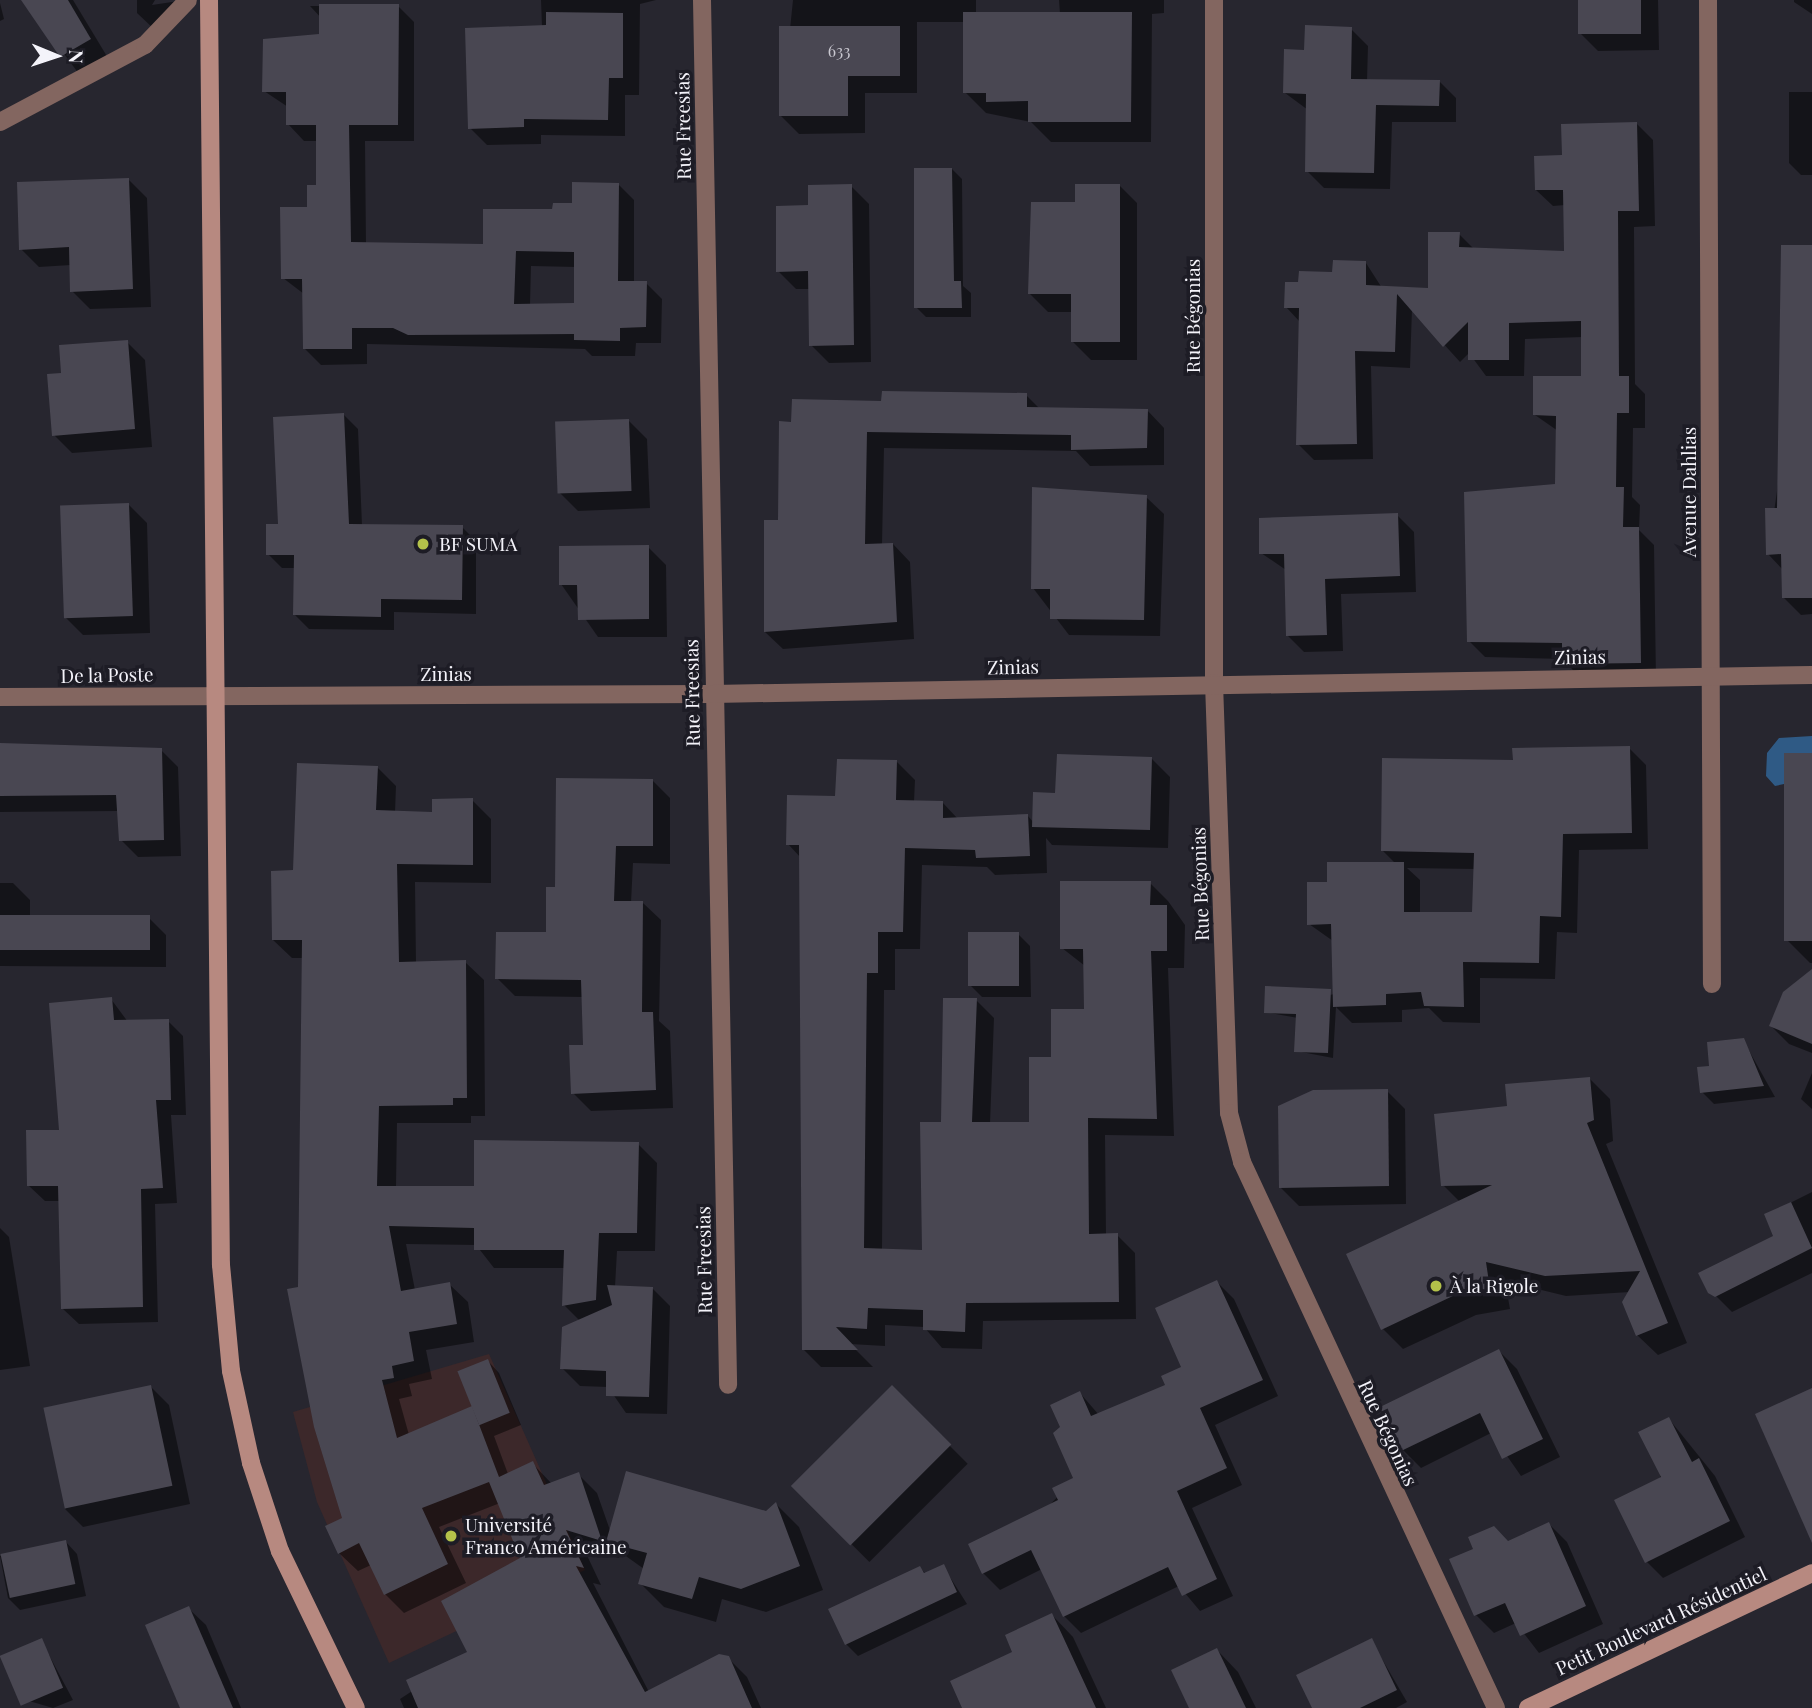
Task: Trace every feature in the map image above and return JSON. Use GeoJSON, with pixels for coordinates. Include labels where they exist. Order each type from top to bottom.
{"type":"FeatureCollection","features":[{"type":"Feature","properties":{"kind":"street"},"geometry":{"type":"LineString","coordinates":[[0,122],[145,45],[188,0]]}},
{"type":"Feature","properties":{"kind":"street"},"geometry":{"type":"LineString","coordinates":[[209,0],[221,1265],[231,1371],[280,1551],[356,1708]]}},
{"type":"Feature","properties":{"kind":"street","name":"Rue Freesias"},"geometry":{"type":"LineString","coordinates":[[702,0],[728,1385]]}},
{"type":"Feature","properties":{"kind":"street","name":"Rue Bégonias"},"geometry":{"type":"LineString","coordinates":[[1214,0],[1214,683],[1229,1113],[1242,1162],[1496,1708]]}},
{"type":"Feature","properties":{"kind":"street","name":"Avenue Dahlias"},"geometry":{"type":"LineString","coordinates":[[1708,0],[1712,984]]}},
{"type":"Feature","properties":{"kind":"street","name":"Zinias"},"geometry":{"type":"LineString","coordinates":[[214,695],[713,694],[1214,683],[1812,675]]}},
{"type":"Feature","properties":{"kind":"street","name":"De la Poste"},"geometry":{"type":"LineString","coordinates":[[0,698],[214,695]]}},
{"type":"Feature","properties":{"kind":"street","name":"Petit Boulevard Résidentiel"},"geometry":{"type":"LineString","coordinates":[[1528,1708],[1812,1573]]}},
{"type":"Feature","properties":{"kind":"shaded area","name":"Université Franco Américaine"},"geometry":{"type":"Polygon","coordinates":[[[489,1354],[585,1570],[389,1663],[317,1502],[293,1412],[489,1354]]]}},
{"type":"Feature","properties":{"kind":"water"},"geometry":{"type":"Polygon","coordinates":[[[1812,736],[1812,753],[1784,754],[1784,784],[1775,786],[1766,776],[1767,753],[1779,738],[1812,736]]]}},
{"type":"Feature","properties":{"kind":"building"},"geometry":{"type":"Polygon","coordinates":[[[21,0],[68,0],[91,39],[60,57],[21,0]]]}},
{"type":"Feature","properties":{"kind":"building"},"geometry":{"type":"Polygon","coordinates":[[[1578,0],[1641,0],[1641,34],[1578,34],[1578,0]]]}},
{"type":"Feature","properties":{"kind":"building"},"geometry":{"type":"Polygon","coordinates":[[[319,4],[399,4],[398,125],[349,125],[351,242],[483,244],[483,209],[552,209],[553,203],[572,203],[572,182],[619,183],[618,281],[647,281],[646,327],[620,328],[620,341],[574,340],[574,334],[408,335],[393,328],[352,328],[352,349],[303,349],[302,279],[281,279],[280,207],[307,207],[307,185],[316,185],[316,125],[286,125],[286,92],[262,92],[263,39],[319,34],[319,4]],[[516,251],[514,304],[574,303],[574,252],[516,251]]]}},
{"type":"Feature","properties":{"kind":"building"},"geometry":{"type":"Polygon","coordinates":[[[546,12],[623,13],[623,78],[609,78],[608,120],[524,119],[524,127],[468,129],[465,28],[546,25],[546,12]]]}},
{"type":"Feature","properties":{"kind":"building"},"geometry":{"type":"Polygon","coordinates":[[[963,12],[1132,12],[1131,122],[1028,122],[1028,101],[986,102],[986,93],[963,93],[963,12]]]}},
{"type":"Feature","properties":{"kind":"building"},"geometry":{"type":"Polygon","coordinates":[[[1305,25],[1352,27],[1351,79],[1440,80],[1439,106],[1376,105],[1374,173],[1305,172],[1306,94],[1283,93],[1284,49],[1304,50],[1305,25]]]}},
{"type":"Feature","properties":{"kind":"building"},"geometry":{"type":"Polygon","coordinates":[[[779,26],[900,26],[900,76],[848,76],[848,116],[779,116],[779,26]]]}},
{"type":"Feature","properties":{"kind":"building"},"geometry":{"type":"Polygon","coordinates":[[[1637,122],[1639,211],[1618,211],[1619,376],[1629,376],[1629,413],[1617,413],[1616,487],[1624,487],[1623,527],[1639,527],[1641,663],[1562,664],[1562,643],[1467,642],[1464,492],[1555,484],[1556,416],[1533,415],[1533,376],[1581,376],[1581,321],[1509,323],[1509,360],[1468,360],[1468,322],[1443,347],[1397,294],[1395,352],[1355,351],[1357,444],[1296,445],[1299,308],[1284,308],[1285,282],[1298,282],[1299,271],[1332,272],[1333,260],[1366,261],[1366,285],[1428,288],[1428,232],[1460,232],[1459,247],[1564,251],[1563,190],[1535,190],[1534,156],[1562,155],[1561,124],[1637,122]]]}},
{"type":"Feature","properties":{"kind":"building"},"geometry":{"type":"Polygon","coordinates":[[[914,168],[952,168],[954,281],[961,281],[962,308],[914,308],[914,168]]]}},
{"type":"Feature","properties":{"kind":"building"},"geometry":{"type":"Polygon","coordinates":[[[129,178],[133,289],[70,292],[69,247],[19,250],[17,182],[129,178]]]}},
{"type":"Feature","properties":{"kind":"building"},"geometry":{"type":"Polygon","coordinates":[[[852,184],[854,345],[809,346],[808,271],[776,272],[776,206],[808,205],[808,185],[852,184]]]}},
{"type":"Feature","properties":{"kind":"building"},"geometry":{"type":"Polygon","coordinates":[[[1075,184],[1120,184],[1120,342],[1071,342],[1071,294],[1028,294],[1031,202],[1075,202],[1075,184]]]}},
{"type":"Feature","properties":{"kind":"building"},"geometry":{"type":"Polygon","coordinates":[[[1781,245],[1812,245],[1812,598],[1782,598],[1781,554],[1766,555],[1765,508],[1777,508],[1781,245]]]}},
{"type":"Feature","properties":{"kind":"building"},"geometry":{"type":"Polygon","coordinates":[[[128,340],[135,429],[52,436],[47,374],[61,373],[59,345],[128,340]]]}},
{"type":"Feature","properties":{"kind":"building"},"geometry":{"type":"Polygon","coordinates":[[[882,391],[1027,393],[1027,407],[1148,409],[1147,448],[1071,450],[1071,435],[867,432],[865,544],[893,543],[897,622],[764,632],[764,520],[778,520],[779,421],[791,422],[792,399],[881,401],[882,391]]]}},
{"type":"Feature","properties":{"kind":"building"},"geometry":{"type":"Polygon","coordinates":[[[344,413],[349,524],[463,525],[462,600],[381,599],[381,617],[293,615],[294,555],[266,555],[266,524],[278,524],[273,417],[344,413]]]}},
{"type":"Feature","properties":{"kind":"building"},"geometry":{"type":"Polygon","coordinates":[[[629,419],[632,491],[558,494],[555,422],[629,419]]]}},
{"type":"Feature","properties":{"kind":"building"},"geometry":{"type":"Polygon","coordinates":[[[1032,487],[1147,495],[1144,620],[1050,619],[1050,589],[1031,589],[1032,487]]]}},
{"type":"Feature","properties":{"kind":"building"},"geometry":{"type":"Polygon","coordinates":[[[129,503],[133,616],[64,618],[60,505],[129,503]]]}},
{"type":"Feature","properties":{"kind":"building"},"geometry":{"type":"Polygon","coordinates":[[[1398,513],[1400,576],[1325,579],[1327,635],[1286,636],[1284,554],[1259,554],[1259,518],[1398,513]]]}},
{"type":"Feature","properties":{"kind":"building"},"geometry":{"type":"Polygon","coordinates":[[[649,545],[649,619],[578,620],[577,585],[559,585],[559,546],[649,545]]]}},
{"type":"Feature","properties":{"kind":"building"},"geometry":{"type":"Polygon","coordinates":[[[0,743],[162,748],[164,840],[119,841],[116,795],[0,796],[0,743]]]}},
{"type":"Feature","properties":{"kind":"building"},"geometry":{"type":"Polygon","coordinates":[[[1630,746],[1632,833],[1563,834],[1561,917],[1540,916],[1539,963],[1463,962],[1464,1007],[1424,1006],[1421,992],[1386,994],[1386,1005],[1333,1007],[1331,924],[1307,925],[1307,882],[1327,882],[1327,862],[1404,862],[1404,912],[1472,912],[1474,853],[1381,851],[1382,758],[1513,760],[1512,748],[1630,746]]]}},
{"type":"Feature","properties":{"kind":"building"},"geometry":{"type":"Polygon","coordinates":[[[1784,753],[1812,753],[1812,941],[1784,941],[1784,753]]]}},
{"type":"Feature","properties":{"kind":"building"},"geometry":{"type":"Polygon","coordinates":[[[1057,754],[1152,757],[1150,830],[1032,827],[1033,792],[1055,793],[1057,754]]]}},
{"type":"Feature","properties":{"kind":"building"},"geometry":{"type":"Polygon","coordinates":[[[837,759],[897,760],[896,800],[943,801],[943,818],[1028,814],[1030,856],[976,858],[975,850],[905,848],[903,932],[878,932],[878,973],[867,973],[864,1248],[922,1250],[920,1122],[941,1122],[943,998],[977,998],[972,1122],[1029,1122],[1029,1057],[1051,1057],[1051,1009],[1084,1009],[1083,949],[1060,949],[1060,881],[1151,881],[1150,905],[1167,905],[1167,951],[1151,951],[1157,1119],[1088,1118],[1089,1234],[1118,1233],[1119,1302],[966,1303],[965,1332],[923,1330],[923,1310],[868,1308],[867,1329],[836,1327],[858,1350],[802,1350],[799,845],[786,845],[787,795],[835,796],[837,759]]]}},
{"type":"Feature","properties":{"kind":"building"},"geometry":{"type":"Polygon","coordinates":[[[297,763],[378,766],[376,810],[432,812],[432,799],[473,798],[473,865],[397,864],[399,962],[466,960],[467,1098],[453,1098],[453,1105],[379,1106],[377,1186],[474,1186],[474,1140],[639,1142],[637,1233],[599,1233],[596,1300],[562,1306],[564,1250],[474,1250],[474,1228],[389,1226],[401,1291],[450,1282],[457,1324],[409,1332],[414,1361],[392,1366],[394,1378],[382,1380],[397,1438],[472,1406],[499,1477],[533,1461],[544,1485],[579,1472],[602,1541],[566,1530],[584,1568],[576,1566],[645,1692],[719,1654],[729,1656],[752,1708],[418,1708],[406,1680],[467,1652],[441,1601],[520,1558],[489,1482],[422,1508],[448,1564],[384,1595],[359,1543],[338,1554],[325,1526],[342,1518],[314,1427],[287,1289],[298,1287],[302,940],[272,940],[271,871],[293,870],[297,763]]]}},
{"type":"Feature","properties":{"kind":"building"},"geometry":{"type":"Polygon","coordinates":[[[556,778],[653,779],[653,846],[616,846],[614,901],[643,901],[642,1012],[653,1012],[656,1090],[571,1094],[569,1045],[583,1045],[581,980],[495,979],[496,932],[546,932],[546,887],[555,887],[556,778]]]}},
{"type":"Feature","properties":{"kind":"building"},"geometry":{"type":"Polygon","coordinates":[[[0,915],[150,915],[150,950],[0,950],[0,915]]]}},
{"type":"Feature","properties":{"kind":"building"},"geometry":{"type":"Polygon","coordinates":[[[968,932],[1019,932],[1019,986],[968,986],[968,932]]]}},
{"type":"Feature","properties":{"kind":"building"},"geometry":{"type":"Polygon","coordinates":[[[1812,969],[1812,1044],[1769,1026],[1783,992],[1812,969]]]}},
{"type":"Feature","properties":{"kind":"building"},"geometry":{"type":"Polygon","coordinates":[[[1265,986],[1331,989],[1328,1053],[1294,1052],[1296,1014],[1264,1013],[1265,986]]]}},
{"type":"Feature","properties":{"kind":"building"},"geometry":{"type":"Polygon","coordinates":[[[112,997],[114,1020],[169,1019],[171,1100],[156,1100],[163,1188],[141,1189],[143,1307],[61,1309],[58,1186],[27,1186],[26,1130],[59,1130],[49,1003],[112,997]]]}},
{"type":"Feature","properties":{"kind":"building"},"geometry":{"type":"Polygon","coordinates":[[[1744,1038],[1764,1086],[1700,1093],[1697,1067],[1709,1066],[1707,1042],[1744,1038]]]}},
{"type":"Feature","properties":{"kind":"building"},"geometry":{"type":"Polygon","coordinates":[[[1590,1077],[1594,1120],[1587,1123],[1668,1323],[1636,1336],[1622,1302],[1640,1271],[1545,1276],[1486,1262],[1490,1289],[1455,1295],[1381,1330],[1346,1254],[1492,1185],[1441,1186],[1434,1114],[1507,1106],[1505,1084],[1590,1077]]]}},
{"type":"Feature","properties":{"kind":"building"},"geometry":{"type":"Polygon","coordinates":[[[1388,1089],[1389,1186],[1279,1188],[1278,1106],[1313,1090],[1388,1089]]]}},
{"type":"Feature","properties":{"kind":"building"},"geometry":{"type":"Polygon","coordinates":[[[1791,1202],[1812,1248],[1715,1297],[1708,1293],[1698,1273],[1773,1236],[1764,1214],[1791,1202]]]}},
{"type":"Feature","properties":{"kind":"building"},"geometry":{"type":"Polygon","coordinates":[[[1217,1280],[1263,1380],[1200,1408],[1227,1468],[1177,1491],[1217,1579],[1182,1596],[1168,1567],[1063,1617],[1031,1550],[982,1574],[968,1544],[1058,1500],[1052,1488],[1073,1478],[1053,1433],[1060,1427],[1050,1405],[1080,1391],[1091,1416],[1165,1385],[1161,1376],[1181,1367],[1155,1308],[1217,1280]]]}},
{"type":"Feature","properties":{"kind":"building"},"geometry":{"type":"Polygon","coordinates":[[[607,1285],[653,1287],[649,1397],[606,1396],[606,1371],[560,1369],[562,1327],[612,1305],[607,1285]]]}},
{"type":"Feature","properties":{"kind":"building"},"geometry":{"type":"Polygon","coordinates":[[[1499,1349],[1543,1439],[1502,1459],[1480,1413],[1401,1451],[1380,1407],[1499,1349]]]}},
{"type":"Feature","properties":{"kind":"building"},"geometry":{"type":"Polygon","coordinates":[[[488,1359],[510,1413],[479,1425],[457,1371],[488,1359]]]}},
{"type":"Feature","properties":{"kind":"building"},"geometry":{"type":"Polygon","coordinates":[[[151,1385],[172,1486],[65,1509],[43,1408],[151,1385]]]}},
{"type":"Feature","properties":{"kind":"building"},"geometry":{"type":"Polygon","coordinates":[[[892,1385],[951,1444],[850,1546],[791,1486],[892,1385]]]}},
{"type":"Feature","properties":{"kind":"building"},"geometry":{"type":"Polygon","coordinates":[[[1812,1388],[1812,1543],[1755,1414],[1812,1388]]]}},
{"type":"Feature","properties":{"kind":"building"},"geometry":{"type":"Polygon","coordinates":[[[1669,1417],[1692,1462],[1699,1458],[1730,1521],[1645,1563],[1614,1500],[1661,1477],[1638,1432],[1669,1417]]]}},
{"type":"Feature","properties":{"kind":"building"},"geometry":{"type":"Polygon","coordinates":[[[626,1471],[766,1511],[776,1502],[800,1566],[741,1589],[699,1577],[692,1599],[638,1584],[647,1553],[606,1542],[626,1471]]]}},
{"type":"Feature","properties":{"kind":"building"},"geometry":{"type":"Polygon","coordinates":[[[1549,1522],[1586,1606],[1520,1636],[1505,1603],[1474,1616],[1449,1559],[1473,1549],[1468,1537],[1494,1526],[1508,1541],[1549,1522]]]}},
{"type":"Feature","properties":{"kind":"building"},"geometry":{"type":"Polygon","coordinates":[[[66,1540],[75,1584],[10,1598],[0,1554],[66,1540]]]}},
{"type":"Feature","properties":{"kind":"building"},"geometry":{"type":"Polygon","coordinates":[[[944,1564],[957,1592],[845,1645],[828,1609],[920,1566],[924,1573],[944,1564]]]}},
{"type":"Feature","properties":{"kind":"building"},"geometry":{"type":"Polygon","coordinates":[[[189,1606],[233,1708],[180,1708],[145,1625],[189,1606]]]}},
{"type":"Feature","properties":{"kind":"building"},"geometry":{"type":"Polygon","coordinates":[[[1052,1613],[1096,1708],[962,1708],[950,1681],[1012,1652],[1005,1635],[1052,1613]]]}},
{"type":"Feature","properties":{"kind":"building"},"geometry":{"type":"Polygon","coordinates":[[[42,1638],[63,1688],[21,1706],[0,1656],[42,1638]]]}},
{"type":"Feature","properties":{"kind":"building"},"geometry":{"type":"Polygon","coordinates":[[[1372,1638],[1397,1690],[1360,1708],[1312,1708],[1296,1675],[1372,1638]]]}},
{"type":"Feature","properties":{"kind":"building"},"geometry":{"type":"Polygon","coordinates":[[[1217,1648],[1246,1708],[1189,1708],[1171,1670],[1217,1648]]]}},
{"type":"Feature","properties":{"kind":"place","name":"BF SUMA"},"geometry":{"type":"Point","coordinates":[423,544]}},
{"type":"Feature","properties":{"kind":"place","name":"À la Rigole"},"geometry":{"type":"Point","coordinates":[1436,1286]}},
{"type":"Feature","properties":{"kind":"place","name":"Université Franco Américaine"},"geometry":{"type":"Point","coordinates":[451,1536]}}]}
